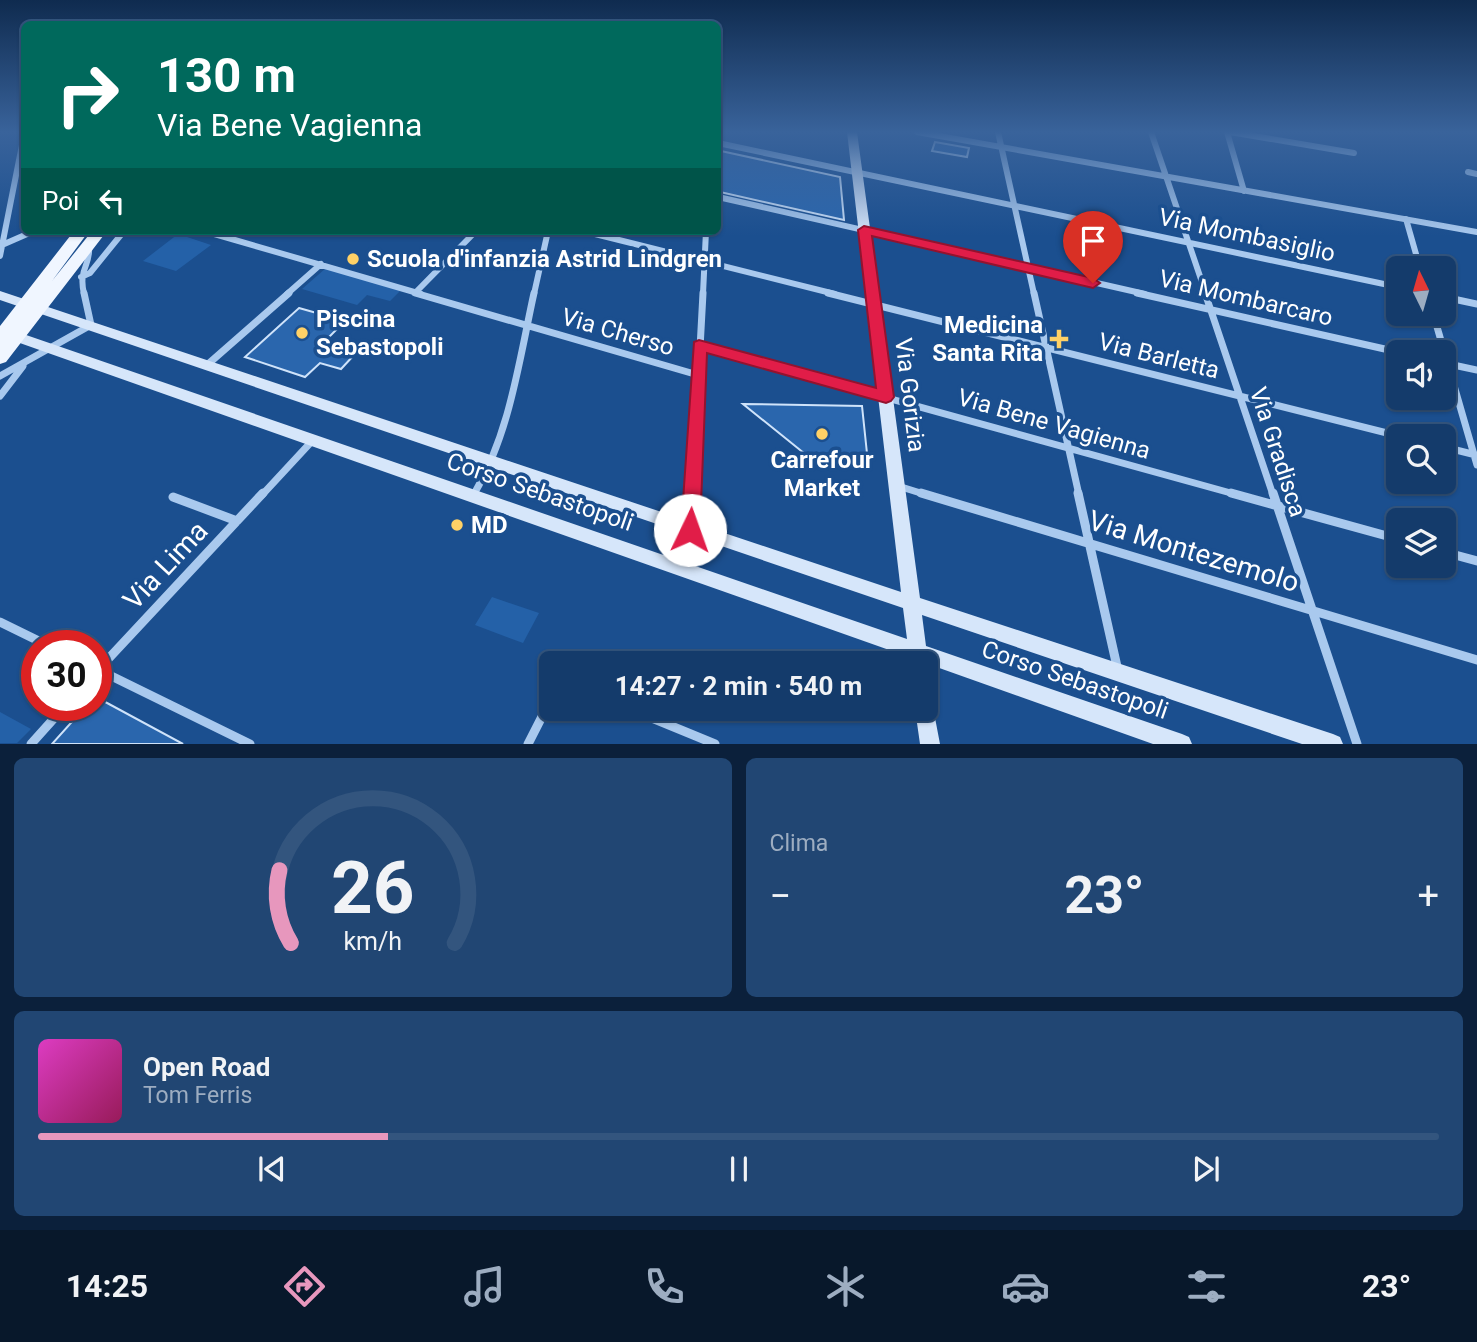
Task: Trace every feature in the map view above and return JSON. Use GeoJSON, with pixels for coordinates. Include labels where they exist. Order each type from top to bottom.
{"type":"FeatureCollection","features":[{"type":"Feature","properties":{"kind":"main road","name":"Via Gorizia"},"geometry":{"type":"LineString","coordinates":[[856,167],[918,651]]}},
{"type":"Feature","properties":{"kind":"main road"},"geometry":{"type":"LineString","coordinates":[[0,358],[6,335],[34,306],[85,239]]}},
{"type":"Feature","properties":{"kind":"main road","name":"Corso Sebastopoli"},"geometry":{"type":"LineString","coordinates":[[0,295],[690,530],[1333,744]]}},
{"type":"Feature","properties":{"kind":"main road","name":"Corso Sebastopoli"},"geometry":{"type":"LineString","coordinates":[[6,335],[474,494],[903,651]]}},
{"type":"Feature","properties":{"kind":"main road","name":"Corso Sebastopoli"},"geometry":{"type":"LineString","coordinates":[[938,663],[1182,744]]}},
{"type":"Feature","properties":{"kind":"main road"},"geometry":{"type":"LineString","coordinates":[[927,721],[930,744]]}},
{"type":"Feature","properties":{"kind":"street"},"geometry":{"type":"LineString","coordinates":[[0,256],[17,167]]}},
{"type":"Feature","properties":{"kind":"street","name":"Via Mombasiglio"},"geometry":{"type":"LineString","coordinates":[[828,167],[1386,284]]}},
{"type":"Feature","properties":{"kind":"street"},"geometry":{"type":"LineString","coordinates":[[1005,167],[1118,672]]}},
{"type":"Feature","properties":{"kind":"street"},"geometry":{"type":"LineString","coordinates":[[1109,167],[1477,232]]}},
{"type":"Feature","properties":{"kind":"street","name":"Via Gradisca"},"geometry":{"type":"LineString","coordinates":[[1163,167],[1357,744]]}},
{"type":"Feature","properties":{"kind":"street"},"geometry":{"type":"LineString","coordinates":[[1237,167],[1244,191]]}},
{"type":"Feature","properties":{"kind":"street"},"geometry":{"type":"LineString","coordinates":[[1468,172],[1477,174]]}},
{"type":"Feature","properties":{"kind":"street","name":"Via Mombarcaro"},"geometry":{"type":"LineString","coordinates":[[721,198],[1386,349]]}},
{"type":"Feature","properties":{"kind":"street"},"geometry":{"type":"LineString","coordinates":[[1406,219],[1417,256]]}},
{"type":"Feature","properties":{"kind":"street"},"geometry":{"type":"LineString","coordinates":[[1,245],[25,235]]}},
{"type":"Feature","properties":{"kind":"street"},"geometry":{"type":"LineString","coordinates":[[80,277],[90,273],[121,235]]}},
{"type":"Feature","properties":{"kind":"street"},"geometry":{"type":"LineString","coordinates":[[218,235],[417,291],[472,235]]}},
{"type":"Feature","properties":{"kind":"street"},"geometry":{"type":"LineString","coordinates":[[474,494],[492,463],[547,235]]}},
{"type":"Feature","properties":{"kind":"street","name":"Via Barletta"},"geometry":{"type":"LineString","coordinates":[[599,235],[1386,433]]}},
{"type":"Feature","properties":{"kind":"street"},"geometry":{"type":"LineString","coordinates":[[690,530],[706,235]]}},
{"type":"Feature","properties":{"kind":"street"},"geometry":{"type":"LineString","coordinates":[[0,376],[53,349],[91,325],[80,277],[90,254],[85,239]]}},
{"type":"Feature","properties":{"kind":"street"},"geometry":{"type":"LineString","coordinates":[[207,365],[321,264]]}},
{"type":"Feature","properties":{"kind":"street","name":"Via Cherso"},"geometry":{"type":"LineString","coordinates":[[417,291],[698,375]]}},
{"type":"Feature","properties":{"kind":"street"},"geometry":{"type":"LineString","coordinates":[[1456,300],[1477,304]]}},
{"type":"Feature","properties":{"kind":"street","name":"Via Bene Vagienna"},"geometry":{"type":"LineString","coordinates":[[699,346],[1386,536]]}},
{"type":"Feature","properties":{"kind":"street"},"geometry":{"type":"LineString","coordinates":[[0,396],[23,365]]}},
{"type":"Feature","properties":{"kind":"street"},"geometry":{"type":"LineString","coordinates":[[1456,365],[1477,370]]}},
{"type":"Feature","properties":{"kind":"street"},"geometry":{"type":"LineString","coordinates":[[1456,397],[1477,465]]}},
{"type":"Feature","properties":{"kind":"street","name":"Via Lima"},"geometry":{"type":"LineString","coordinates":[[112,654],[313,439]]}},
{"type":"Feature","properties":{"kind":"street"},"geometry":{"type":"LineString","coordinates":[[1456,450],[1475,455]]}},
{"type":"Feature","properties":{"kind":"street","name":"Via Montezemolo"},"geometry":{"type":"LineString","coordinates":[[897,486],[1477,660]]}},
{"type":"Feature","properties":{"kind":"street","name":"Via Lima"},"geometry":{"type":"LineString","coordinates":[[173,497],[237,521]]}},
{"type":"Feature","properties":{"kind":"street"},"geometry":{"type":"LineString","coordinates":[[1456,555],[1477,561]]}},
{"type":"Feature","properties":{"kind":"street"},"geometry":{"type":"LineString","coordinates":[[0,622],[21,632]]}},
{"type":"Feature","properties":{"kind":"street"},"geometry":{"type":"LineString","coordinates":[[112,677],[250,744]]}},
{"type":"Feature","properties":{"kind":"street"},"geometry":{"type":"LineString","coordinates":[[31,744],[52,721]]}},
{"type":"Feature","properties":{"kind":"street"},"geometry":{"type":"LineString","coordinates":[[528,744],[540,721]]}},
{"type":"Feature","properties":{"kind":"street"},"geometry":{"type":"LineString","coordinates":[[659,721],[715,744]]}},
{"type":"Feature","properties":{"kind":"shaded area"},"geometry":{"type":"Polygon","coordinates":[[[177,235],[211,245],[176,271],[143,261],[177,235]]]}},
{"type":"Feature","properties":{"kind":"shaded area"},"geometry":{"type":"Polygon","coordinates":[[[326,268],[401,290],[390,301],[367,295],[357,305],[302,289],[326,268]]]}},
{"type":"Feature","properties":{"kind":"shaded area"},"geometry":{"type":"Polygon","coordinates":[[[492,597],[539,613],[523,643],[475,625],[492,597]]]}},
{"type":"Feature","properties":{"kind":"shaded area"},"geometry":{"type":"Polygon","coordinates":[[[0,712],[31,729],[17,743],[0,743],[0,712]]]}},
{"type":"Feature","properties":{"kind":"building"},"geometry":{"type":"Polygon","coordinates":[[[721,167],[793,167],[840,177],[844,220],[721,192],[721,167]]]}},
{"type":"Feature","properties":{"kind":"building","name":"Piscina Sebastopoli"},"geometry":{"type":"Polygon","coordinates":[[[299,308],[345,321],[322,344],[355,354],[341,369],[320,363],[305,377],[245,357],[299,308]]]}},
{"type":"Feature","properties":{"kind":"building","name":"Carrefour Market"},"geometry":{"type":"Polygon","coordinates":[[[743,404],[862,406],[868,463],[815,462],[743,404]]]}},
{"type":"Feature","properties":{"kind":"building"},"geometry":{"type":"Polygon","coordinates":[[[112,706],[183,744],[52,744],[73,721],[112,721],[112,706]]]}},
{"type":"Feature","properties":{"kind":"place","name":"Scuola d'infanzia Astrid Lindgren"},"geometry":{"type":"Point","coordinates":[353,259]}},
{"type":"Feature","properties":{"kind":"place","name":"Piscina Sebastopoli"},"geometry":{"type":"Point","coordinates":[302,333]}},
{"type":"Feature","properties":{"kind":"place","name":"Medicina Santa Rita"},"geometry":{"type":"Point","coordinates":[1059,339]}},
{"type":"Feature","properties":{"kind":"place","name":"Carrefour Market"},"geometry":{"type":"Point","coordinates":[822,434]}},
{"type":"Feature","properties":{"kind":"place","name":"MD"},"geometry":{"type":"Point","coordinates":[457,525]}},
{"type":"Feature","properties":{"kind":"route"},"geometry":{"type":"LineString","coordinates":[[690,530],[699,346],[886,397],[864,230],[1093,283]]}}]}
